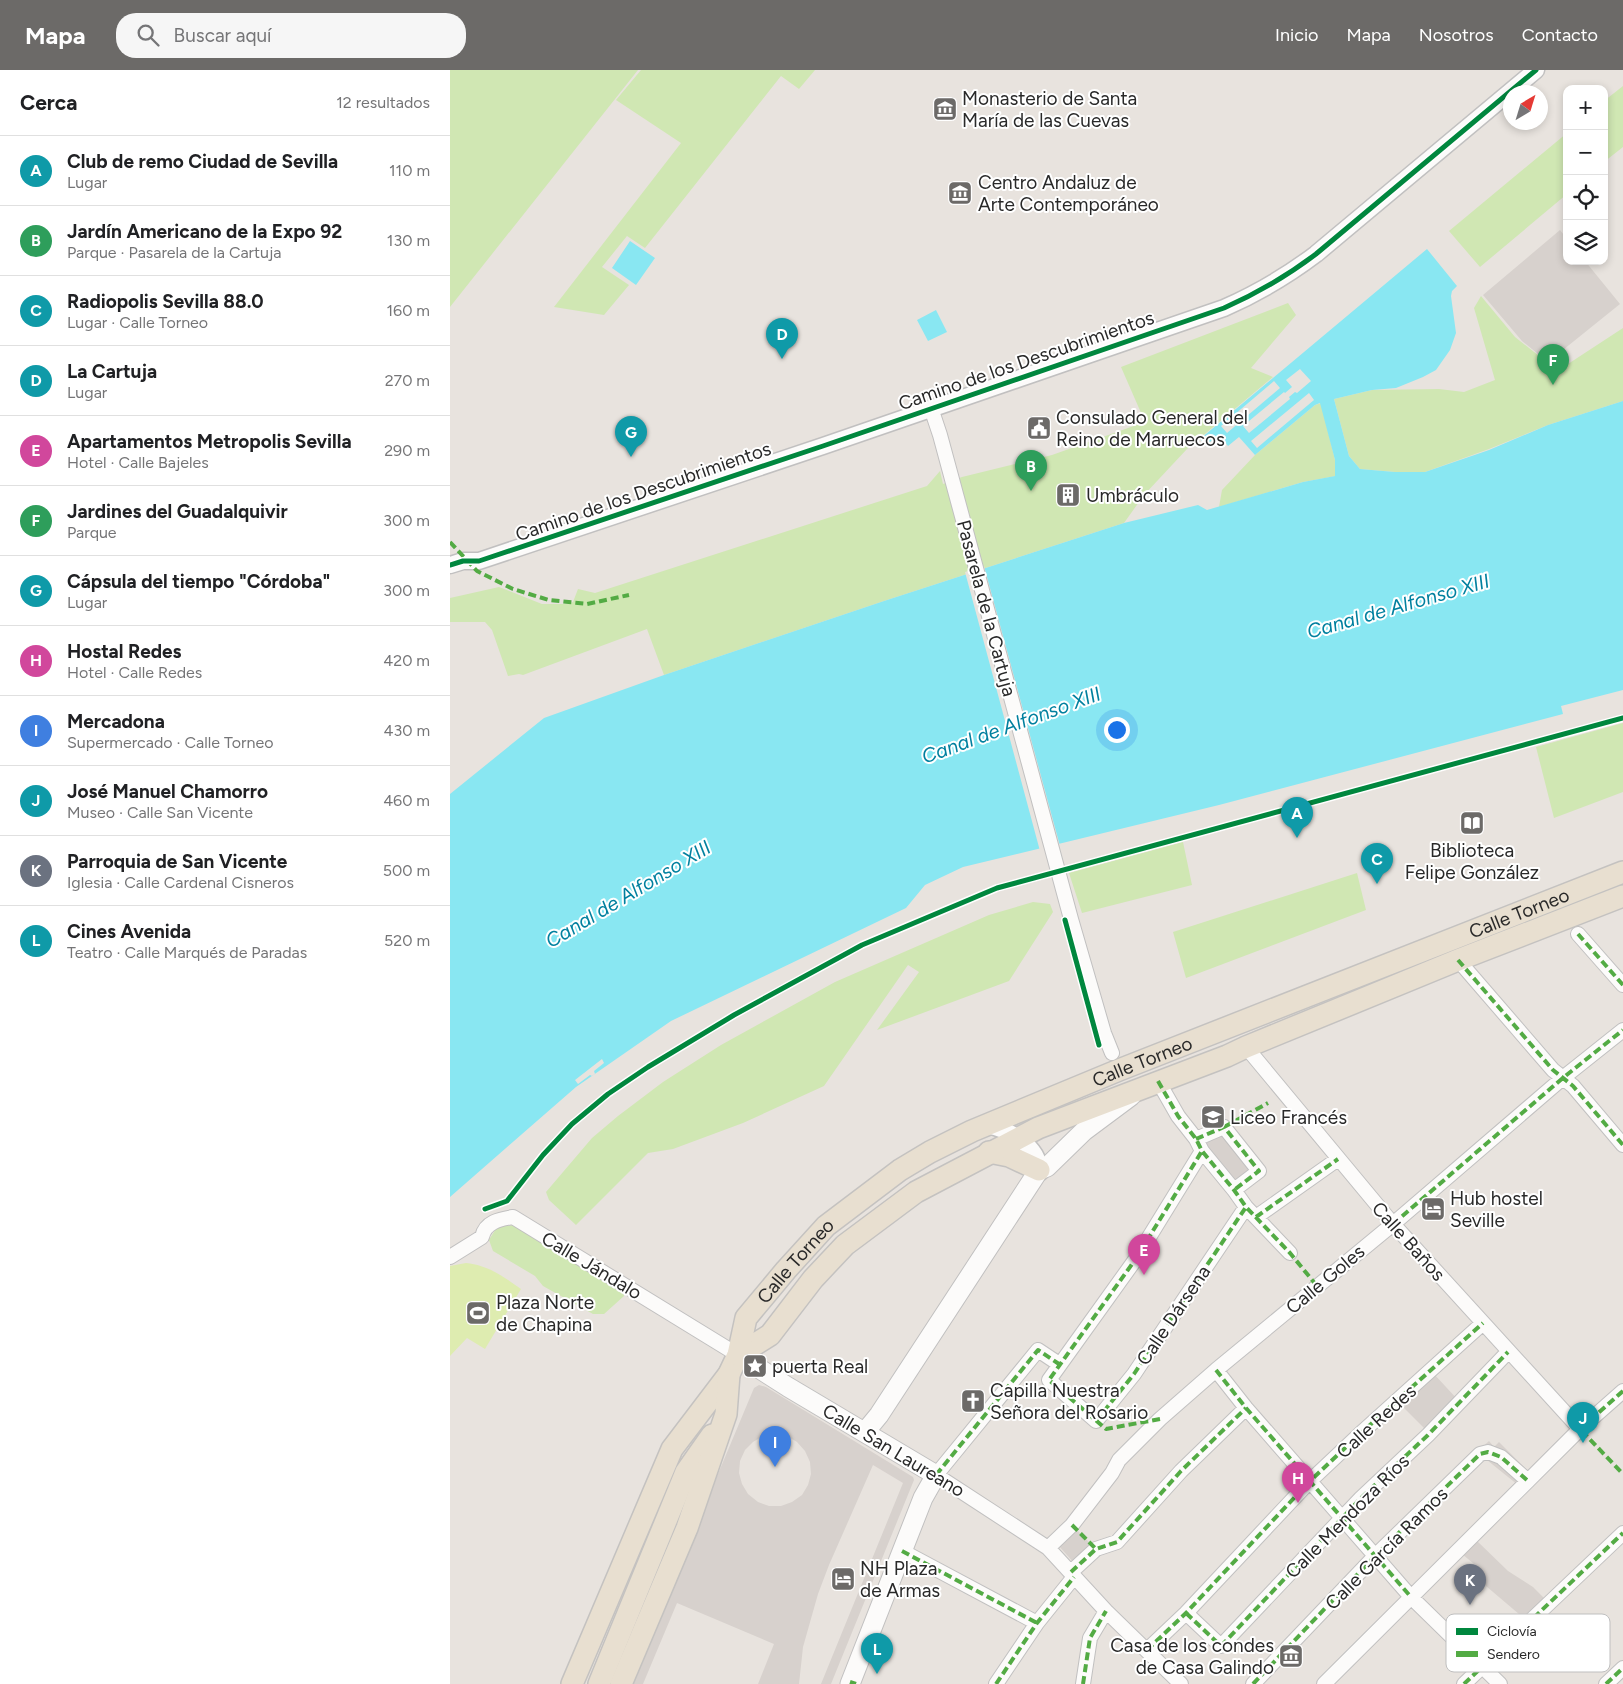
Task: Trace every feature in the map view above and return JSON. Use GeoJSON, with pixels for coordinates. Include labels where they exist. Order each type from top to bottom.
{"type":"FeatureCollection","features":[{"type":"Feature","properties":{"kind":"main road","name":"Calle Torneo"},"geometry":{"type":"LineString","coordinates":[[738,1355],[770,1335],[813,1279],[845,1245],[916,1192],[989,1152],[1010,1132],[1113,1055],[1623,872]]}},
{"type":"Feature","properties":{"kind":"main road","name":"Calle Torneo"},"geometry":{"type":"LineString","coordinates":[[1010,1132],[1015,1123],[1038,1128],[1227,1056],[1458,960],[1623,896]]}},
{"type":"Feature","properties":{"kind":"main road","name":"Calle Torneo"},"geometry":{"type":"LineString","coordinates":[[865,1432],[879,1415],[1033,1167],[1047,1167],[1084,1131],[1150,1084]]}},
{"type":"Feature","properties":{"kind":"main road","name":"Calle Torneo"},"geometry":{"type":"LineString","coordinates":[[572,1684],[672,1449],[729,1374],[738,1355],[746,1318],[826,1226],[900,1170],[930,1152],[986,1125],[1010,1132]]}},
{"type":"Feature","properties":{"kind":"main road"},"geometry":{"type":"LineString","coordinates":[[989,1152],[1009,1156],[1033,1167]]}},
{"type":"Feature","properties":{"kind":"main road","name":"Calle San Laureano"},"geometry":{"type":"LineString","coordinates":[[738,1355],[936,1474]]}},
{"type":"Feature","properties":{"kind":"main road","name":"Calle Torneo"},"geometry":{"type":"LineString","coordinates":[[621,1684],[687,1528],[726,1414],[729,1374]]}},
{"type":"Feature","properties":{"kind":"main road"},"geometry":{"type":"LineString","coordinates":[[599,1684],[686,1472],[726,1414]]}},
{"type":"Feature","properties":{"kind":"main road"},"geometry":{"type":"LineString","coordinates":[[686,1472],[693,1420]]}},
{"type":"Feature","properties":{"kind":"main road"},"geometry":{"type":"LineString","coordinates":[[852,1683],[923,1498],[936,1474]]}},
{"type":"Feature","properties":{"kind":"street","name":"Camino de los Descubrimientos"},"geometry":{"type":"LineString","coordinates":[[453,564],[480,561],[1224,308],[1259,292],[1288,275],[1316,254],[1536,70]]}},
{"type":"Feature","properties":{"kind":"street","name":"Pasarela de la Cartuja"},"geometry":{"type":"LineString","coordinates":[[931,408],[940,435],[1071,919],[1113,1055]]}},
{"type":"Feature","properties":{"kind":"street"},"geometry":{"type":"LineString","coordinates":[[1578,934],[1623,985]]}},
{"type":"Feature","properties":{"kind":"street"},"geometry":{"type":"LineString","coordinates":[[1458,960],[1554,1070],[1573,1086],[1623,1145]]}},
{"type":"Feature","properties":{"kind":"street","name":"Calle Goles"},"geometry":{"type":"LineString","coordinates":[[1048,1548],[1072,1525],[1112,1473],[1119,1460],[1160,1419],[1564,1077],[1623,1030]]}},
{"type":"Feature","properties":{"kind":"street","name":"Calle Baños"},"geometry":{"type":"LineString","coordinates":[[1246,1047],[1392,1224],[1580,1430]]}},
{"type":"Feature","properties":{"kind":"street"},"geometry":{"type":"LineString","coordinates":[[1150,1084],[1178,1116],[1246,1207],[1290,1253]]}},
{"type":"Feature","properties":{"kind":"street"},"geometry":{"type":"LineString","coordinates":[[936,1474],[1038,1350],[1059,1364],[1135,1260],[1199,1145],[1224,1127],[1259,1171],[1234,1190]]}},
{"type":"Feature","properties":{"kind":"street"},"geometry":{"type":"LineString","coordinates":[[1010,1132],[1016,1153],[1033,1167]]}},
{"type":"Feature","properties":{"kind":"street"},"geometry":{"type":"LineString","coordinates":[[1256,1217],[1338,1158]]}},
{"type":"Feature","properties":{"kind":"street","name":"Calle Dársena"},"geometry":{"type":"LineString","coordinates":[[1059,1364],[1058,1369],[1049,1380],[1096,1421],[1134,1374],[1246,1207]]}},
{"type":"Feature","properties":{"kind":"street","name":"Calle Jándalo"},"geometry":{"type":"LineString","coordinates":[[450,1257],[482,1237],[483,1230],[489,1225],[500,1219],[514,1217],[738,1355]]}},
{"type":"Feature","properties":{"kind":"street","name":"Calle Redes"},"geometry":{"type":"LineString","coordinates":[[1147,1650],[1186,1612],[1310,1481],[1483,1323]]}},
{"type":"Feature","properties":{"kind":"street","name":"Calle Mendoza Ríos"},"geometry":{"type":"LineString","coordinates":[[1186,1612],[1220,1646],[1361,1498],[1428,1435],[1508,1352]]}},
{"type":"Feature","properties":{"kind":"street"},"geometry":{"type":"LineString","coordinates":[[1216,1370],[1246,1408],[1342,1519],[1412,1597],[1446,1631]]}},
{"type":"Feature","properties":{"kind":"street"},"geometry":{"type":"LineString","coordinates":[[1324,1684],[1580,1430],[1623,1391]]}},
{"type":"Feature","properties":{"kind":"street"},"geometry":{"type":"LineString","coordinates":[[996,1684],[1072,1575],[1096,1549],[1117,1542],[1181,1471],[1246,1408]]}},
{"type":"Feature","properties":{"kind":"street","name":"Calle García Ramos"},"geometry":{"type":"LineString","coordinates":[[1253,1684],[1375,1556],[1480,1454],[1488,1452],[1501,1457],[1528,1481]]}},
{"type":"Feature","properties":{"kind":"street","name":"Calle San Laureano"},"geometry":{"type":"LineString","coordinates":[[936,1474],[1048,1548],[1106,1611],[1181,1684]]}},
{"type":"Feature","properties":{"kind":"street"},"geometry":{"type":"LineString","coordinates":[[1538,1614],[1623,1533]]}},
{"type":"Feature","properties":{"kind":"street"},"geometry":{"type":"LineString","coordinates":[[902,1551],[1037,1624]]}},
{"type":"Feature","properties":{"kind":"street"},"geometry":{"type":"LineString","coordinates":[[1083,1684],[1090,1638],[1106,1611]]}},
{"type":"Feature","properties":{"kind":"street"},"geometry":{"type":"LineString","coordinates":[[1606,1684],[1623,1668]]}},
{"type":"Feature","properties":{"kind":"street"},"geometry":{"type":"LineString","coordinates":[[1464,1684],[1477,1672]]}},
{"type":"Feature","properties":{"kind":"street"},"geometry":{"type":"LineString","coordinates":[[1487,1672],[1500,1684]]}},
{"type":"Feature","properties":{"kind":"green space"},"geometry":{"type":"Polygon","coordinates":[[[450,70],[638,70],[450,307],[450,70]]]}},
{"type":"Feature","properties":{"kind":"green space"},"geometry":{"type":"Polygon","coordinates":[[[641,70],[815,70],[799,89],[781,76],[645,248],[627,236],[602,267],[629,285],[604,315],[554,307],[681,143],[616,100],[641,70]]]}},
{"type":"Feature","properties":{"kind":"green space"},"geometry":{"type":"Polygon","coordinates":[[[1623,86],[1623,147],[1608,159],[1608,130],[1608,98],[1623,86]]]}},
{"type":"Feature","properties":{"kind":"green space"},"geometry":{"type":"Polygon","coordinates":[[[1563,136],[1563,197],[1480,267],[1449,231],[1563,136]]]}},
{"type":"Feature","properties":{"kind":"green space"},"geometry":{"type":"Polygon","coordinates":[[[1481,296],[1515,337],[1548,363],[1568,364],[1623,328],[1623,401],[1548,425],[1425,472],[1360,469],[1349,456],[1334,399],[1372,390],[1439,389],[1464,392],[1495,380],[1474,308],[1481,296]]]}},
{"type":"Feature","properties":{"kind":"green space"},"geometry":{"type":"Polygon","coordinates":[[[1288,303],[1296,315],[1251,368],[1273,377],[1187,449],[1144,495],[1124,523],[664,675],[647,629],[523,675],[508,676],[492,630],[485,622],[450,622],[450,598],[499,587],[542,604],[567,604],[573,602],[578,589],[595,593],[927,486],[940,471],[943,484],[962,477],[1052,455],[1145,422],[1121,367],[1288,303]]]}},
{"type":"Feature","properties":{"kind":"green space"},"geometry":{"type":"Polygon","coordinates":[[[1321,403],[1335,460],[1336,476],[1303,482],[1219,507],[1222,490],[1255,455],[1315,405],[1321,403]]]}},
{"type":"Feature","properties":{"kind":"green space"},"geometry":{"type":"Polygon","coordinates":[[[1623,723],[1623,792],[1554,818],[1536,747],[1623,723]]]}},
{"type":"Feature","properties":{"kind":"green space"},"geometry":{"type":"Polygon","coordinates":[[[1183,842],[1192,885],[1082,913],[1069,873],[1183,842]]]}},
{"type":"Feature","properties":{"kind":"green space"},"geometry":{"type":"Polygon","coordinates":[[[1357,873],[1366,910],[1186,978],[1173,932],[1357,873]]]}},
{"type":"Feature","properties":{"kind":"green space"},"geometry":{"type":"Polygon","coordinates":[[[1033,902],[1050,904],[1053,912],[1009,981],[877,1030],[919,972],[908,965],[824,1086],[743,1123],[673,1149],[648,1153],[576,1225],[549,1200],[546,1192],[592,1138],[663,1082],[721,1045],[835,982],[989,915],[1033,902]]]}},
{"type":"Feature","properties":{"kind":"green space"},"geometry":{"type":"Polygon","coordinates":[[[513,1225],[624,1291],[624,1296],[604,1314],[593,1314],[543,1286],[535,1276],[493,1251],[489,1240],[497,1227],[513,1225]]]}},
{"type":"Feature","properties":{"kind":"green space","name":"Plaza Norte de Chapina"},"geometry":{"type":"Polygon","coordinates":[[[466,1263],[489,1269],[521,1289],[485,1349],[467,1338],[450,1356],[450,1266],[466,1263]]]}},
{"type":"Feature","properties":{"kind":"shaded area"},"geometry":{"type":"Polygon","coordinates":[[[1560,230],[1563,234],[1563,265],[1588,265],[1620,304],[1548,362],[1522,341],[1483,295],[1560,230]]]}},
{"type":"Feature","properties":{"kind":"shaded area"},"geometry":{"type":"Polygon","coordinates":[[[1224,1127],[1259,1171],[1238,1187],[1201,1137],[1224,1127]]]}},
{"type":"Feature","properties":{"kind":"shaded area"},"geometry":{"type":"Polygon","coordinates":[[[1434,1374],[1458,1400],[1428,1432],[1401,1405],[1434,1374]]]}},
{"type":"Feature","properties":{"kind":"shaded area"},"geometry":{"type":"Polygon","coordinates":[[[759,1385],[766,1387],[913,1477],[914,1480],[831,1684],[821,1684],[903,1483],[873,1465],[818,1594],[803,1647],[799,1684],[758,1684],[774,1644],[677,1603],[643,1684],[630,1684],[754,1388],[759,1385]],[[775,1434],[763,1436],[745,1450],[740,1461],[739,1473],[742,1484],[748,1494],[758,1502],[769,1506],[781,1506],[792,1502],[802,1495],[808,1485],[811,1474],[810,1462],[805,1451],[797,1442],[787,1436],[775,1434]]]}},
{"type":"Feature","properties":{"kind":"shaded area"},"geometry":{"type":"Polygon","coordinates":[[[1489,1441],[1494,1447],[1499,1442],[1530,1473],[1518,1485],[1477,1452],[1489,1441]]]}},
{"type":"Feature","properties":{"kind":"shaded area"},"geometry":{"type":"Polygon","coordinates":[[[1074,1527],[1094,1547],[1075,1564],[1058,1545],[1074,1527]]]}},
{"type":"Feature","properties":{"kind":"shaded area"},"geometry":{"type":"Polygon","coordinates":[[[1475,1539],[1508,1571],[1533,1587],[1546,1600],[1532,1614],[1519,1614],[1473,1575],[1479,1568],[1462,1554],[1475,1539]]]}},
{"type":"Feature","properties":{"kind":"water"},"geometry":{"type":"Polygon","coordinates":[[[630,241],[655,258],[636,285],[612,268],[630,241]]]}},
{"type":"Feature","properties":{"kind":"water","name":"Canal de Alfonso XIII"},"geometry":{"type":"Polygon","coordinates":[[[1427,249],[1457,286],[1452,291],[1451,296],[1456,333],[1450,350],[1436,370],[1423,377],[1396,388],[1372,390],[1334,399],[1349,456],[1360,469],[1425,472],[1489,450],[1548,425],[1623,401],[1623,690],[1561,706],[1563,714],[1219,805],[963,867],[925,885],[906,908],[671,1021],[576,1087],[450,1197],[450,794],[544,718],[664,675],[884,601],[1124,523],[1198,505],[1207,510],[1303,482],[1335,476],[1335,460],[1320,403],[1315,405],[1255,455],[1239,437],[1228,446],[1219,435],[1206,445],[1200,439],[1427,249]],[[1300,369],[1286,380],[1292,387],[1243,426],[1249,433],[1290,399],[1289,397],[1311,381],[1300,369]],[[1274,381],[1221,426],[1227,433],[1280,388],[1274,381]],[[1309,393],[1251,441],[1257,448],[1314,400],[1309,393]]]}},
{"type":"Feature","properties":{"kind":"water"},"geometry":{"type":"Polygon","coordinates":[[[936,310],[947,332],[928,341],[917,320],[936,310]]]}},
{"type":"Feature","properties":{"kind":"pier"},"geometry":{"type":"Polygon","coordinates":[[[984,566],[1060,846],[1040,851],[965,572],[984,566]]]}},
{"type":"Feature","properties":{"kind":"pier"},"geometry":{"type":"Polygon","coordinates":[[[602,1059],[604,1063],[594,1071],[595,1074],[590,1075],[578,1084],[575,1080],[602,1059]]]}},
{"type":"Feature","properties":{"kind":"marked path"},"geometry":{"type":"LineString","coordinates":[[450,542],[477,571],[513,589],[549,600],[587,604],[629,595]]}},
{"type":"Feature","properties":{"kind":"marked path"},"geometry":{"type":"LineString","coordinates":[[1578,934],[1623,985]]}},
{"type":"Feature","properties":{"kind":"marked path"},"geometry":{"type":"LineString","coordinates":[[1458,960],[1553,1070],[1573,1086],[1623,1145]]}},
{"type":"Feature","properties":{"kind":"marked path"},"geometry":{"type":"LineString","coordinates":[[1393,1224],[1564,1077],[1623,1030]]}},
{"type":"Feature","properties":{"kind":"marked path"},"geometry":{"type":"LineString","coordinates":[[1158,1081],[1178,1116],[1196,1139],[1202,1151],[1246,1207],[1290,1253],[1317,1286]]}},
{"type":"Feature","properties":{"kind":"marked path"},"geometry":{"type":"LineString","coordinates":[[1224,1127],[1268,1103]]}},
{"type":"Feature","properties":{"kind":"marked path"},"geometry":{"type":"LineString","coordinates":[[1196,1139],[1224,1127],[1259,1171],[1234,1190]]}},
{"type":"Feature","properties":{"kind":"marked path"},"geometry":{"type":"LineString","coordinates":[[1160,1419],[1106,1429],[1049,1380],[1135,1260],[1202,1151]]}},
{"type":"Feature","properties":{"kind":"marked path"},"geometry":{"type":"LineString","coordinates":[[1256,1217],[1338,1159]]}},
{"type":"Feature","properties":{"kind":"marked path"},"geometry":{"type":"LineString","coordinates":[[1096,1421],[1134,1374],[1246,1207]]}},
{"type":"Feature","properties":{"kind":"marked path"},"geometry":{"type":"LineString","coordinates":[[1147,1650],[1186,1613],[1310,1481],[1483,1323]]}},
{"type":"Feature","properties":{"kind":"marked path"},"geometry":{"type":"LineString","coordinates":[[936,1475],[1038,1350],[1059,1364]]}},
{"type":"Feature","properties":{"kind":"marked path"},"geometry":{"type":"LineString","coordinates":[[1186,1613],[1221,1646],[1361,1498],[1428,1435],[1508,1352]]}},
{"type":"Feature","properties":{"kind":"marked path"},"geometry":{"type":"LineString","coordinates":[[1216,1370],[1246,1408],[1411,1597]]}},
{"type":"Feature","properties":{"kind":"marked path"},"geometry":{"type":"LineString","coordinates":[[1623,1391],[1580,1429],[1623,1474]]}},
{"type":"Feature","properties":{"kind":"marked path"},"geometry":{"type":"LineString","coordinates":[[1071,1572],[1096,1549],[1117,1542],[1181,1471],[1246,1408]]}},
{"type":"Feature","properties":{"kind":"marked path"},"geometry":{"type":"LineString","coordinates":[[1253,1684],[1375,1556],[1480,1454],[1488,1452],[1501,1457],[1528,1481]]}},
{"type":"Feature","properties":{"kind":"marked path"},"geometry":{"type":"LineString","coordinates":[[1072,1525],[1096,1549]]}},
{"type":"Feature","properties":{"kind":"marked path"},"geometry":{"type":"LineString","coordinates":[[1538,1614],[1623,1533]]}},
{"type":"Feature","properties":{"kind":"marked path"},"geometry":{"type":"LineString","coordinates":[[902,1551],[1037,1623]]}},
{"type":"Feature","properties":{"kind":"marked path"},"geometry":{"type":"LineString","coordinates":[[996,1684],[1037,1623],[1074,1577]]}},
{"type":"Feature","properties":{"kind":"marked path"},"geometry":{"type":"LineString","coordinates":[[1083,1684],[1090,1638],[1106,1611]]}},
{"type":"Feature","properties":{"kind":"marked path"},"geometry":{"type":"LineString","coordinates":[[1606,1684],[1623,1668]]}},
{"type":"Feature","properties":{"kind":"marked path"},"geometry":{"type":"LineString","coordinates":[[1464,1684],[1477,1672]]}},
{"type":"Feature","properties":{"kind":"marked path"},"geometry":{"type":"LineString","coordinates":[[850,1682],[856,1684]]}},
{"type":"Feature","properties":{"kind":"cycle path"},"geometry":{"type":"LineString","coordinates":[[450,565],[463,561],[479,561],[823,446],[1224,308],[1272,284],[1316,254],[1536,70]]}},
{"type":"Feature","properties":{"kind":"cycle path"},"geometry":{"type":"LineString","coordinates":[[485,1209],[507,1201],[543,1155],[572,1124],[608,1094],[648,1067],[734,1015],[862,945],[997,888],[1623,718]]}},
{"type":"Feature","properties":{"kind":"cycle path"},"geometry":{"type":"LineString","coordinates":[[1065,920],[1099,1045]]}},
{"type":"Feature","properties":{"kind":"place","name":"Monasterio de Santa María de las Cuevas"},"geometry":{"type":"Point","coordinates":[945,109]}},
{"type":"Feature","properties":{"kind":"place","name":"Centro Andaluz de Arte Contemporáneo"},"geometry":{"type":"Point","coordinates":[960,193]}},
{"type":"Feature","properties":{"kind":"place","name":"La Cartuja"},"geometry":{"type":"Point","coordinates":[782,359]}},
{"type":"Feature","properties":{"kind":"place","name":"Jardines del Guadalquivir"},"geometry":{"type":"Point","coordinates":[1553,385]}},
{"type":"Feature","properties":{"kind":"place","name":"Consulado General del Reino de Marruecos"},"geometry":{"type":"Point","coordinates":[1039,428]}},
{"type":"Feature","properties":{"kind":"place","name":"Cápsula del tiempo \"Córdoba\""},"geometry":{"type":"Point","coordinates":[631,457]}},
{"type":"Feature","properties":{"kind":"place","name":"Jardín Americano de la Expo 92"},"geometry":{"type":"Point","coordinates":[1031,491]}},
{"type":"Feature","properties":{"kind":"place","name":"Umbráculo"},"geometry":{"type":"Point","coordinates":[1068,495]}},
{"type":"Feature","properties":{"kind":"place","name":"Biblioteca Felipe González"},"geometry":{"type":"Point","coordinates":[1472,823]}},
{"type":"Feature","properties":{"kind":"place","name":"Club de remo Ciudad de Sevilla"},"geometry":{"type":"Point","coordinates":[1297,838]}},
{"type":"Feature","properties":{"kind":"place","name":"Radiopolis Sevilla 88.0"},"geometry":{"type":"Point","coordinates":[1377,884]}},
{"type":"Feature","properties":{"kind":"place","name":"Liceo Francés"},"geometry":{"type":"Point","coordinates":[1213,1117]}},
{"type":"Feature","properties":{"kind":"place","name":"Hub hostel Seville"},"geometry":{"type":"Point","coordinates":[1433,1209]}},
{"type":"Feature","properties":{"kind":"place","name":"Apartamentos Metropolis Sevilla"},"geometry":{"type":"Point","coordinates":[1144,1275]}},
{"type":"Feature","properties":{"kind":"place","name":"Plaza Norte de Chapina"},"geometry":{"type":"Point","coordinates":[478,1313]}},
{"type":"Feature","properties":{"kind":"place","name":"puerta Real"},"geometry":{"type":"Point","coordinates":[755,1366]}},
{"type":"Feature","properties":{"kind":"place","name":"Capilla Nuestra Señora del Rosario"},"geometry":{"type":"Point","coordinates":[973,1401]}},
{"type":"Feature","properties":{"kind":"place","name":"José Manuel Chamorro"},"geometry":{"type":"Point","coordinates":[1583,1443]}},
{"type":"Feature","properties":{"kind":"place","name":"Mercadona"},"geometry":{"type":"Point","coordinates":[775,1467]}},
{"type":"Feature","properties":{"kind":"place","name":"Hostal Redes"},"geometry":{"type":"Point","coordinates":[1298,1503]}},
{"type":"Feature","properties":{"kind":"place","name":"NH Plaza de Armas"},"geometry":{"type":"Point","coordinates":[843,1579]}},
{"type":"Feature","properties":{"kind":"place","name":"Parroquia de San Vicente"},"geometry":{"type":"Point","coordinates":[1470,1605]}},
{"type":"Feature","properties":{"kind":"place","name":"Casa de los condes de Casa Galindo"},"geometry":{"type":"Point","coordinates":[1291,1656]}},
{"type":"Feature","properties":{"kind":"place","name":"Cines Avenida"},"geometry":{"type":"Point","coordinates":[877,1674]}}]}
